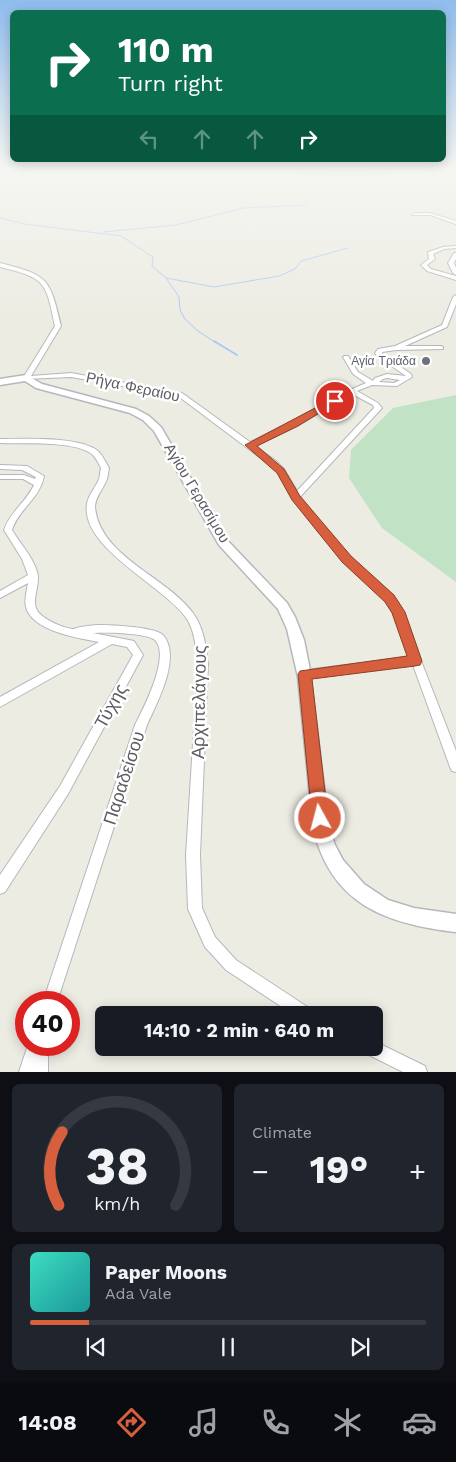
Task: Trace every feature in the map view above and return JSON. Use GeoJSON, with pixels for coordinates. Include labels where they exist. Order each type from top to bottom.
{"type":"FeatureCollection","features":[{"type":"Feature","properties":{"kind":"street"},"geometry":{"type":"LineString","coordinates":[[442,218],[456,223]]}},
{"type":"Feature","properties":{"kind":"street"},"geometry":{"type":"LineString","coordinates":[[456,247],[443,248],[430,253],[432,258],[424,265],[429,270],[456,278]]}},
{"type":"Feature","properties":{"kind":"street"},"geometry":{"type":"LineString","coordinates":[[456,254],[451,263],[456,273]]}},
{"type":"Feature","properties":{"kind":"street"},"geometry":{"type":"LineString","coordinates":[[0,265],[39,278],[47,285],[52,298],[58,326],[26,378]]}},
{"type":"Feature","properties":{"kind":"street"},"geometry":{"type":"LineString","coordinates":[[396,348],[445,326],[456,297]]}},
{"type":"Feature","properties":{"kind":"street"},"geometry":{"type":"LineString","coordinates":[[250,445],[294,424],[352,391],[373,384],[382,376],[406,379],[409,375],[378,353],[380,350],[441,348]]}},
{"type":"Feature","properties":{"kind":"street"},"geometry":{"type":"LineString","coordinates":[[346,357],[355,373],[373,384]]}},
{"type":"Feature","properties":{"kind":"street","name":"Ρήγα Φεραίου"},"geometry":{"type":"LineString","coordinates":[[0,382],[71,375],[180,394],[250,445],[281,472],[296,497],[346,559],[390,599],[398,612],[456,767]]}},
{"type":"Feature","properties":{"kind":"street","name":"Αγίου Γερασίμου"},"geometry":{"type":"LineString","coordinates":[[26,378],[39,386],[134,411],[146,418],[158,430],[223,542],[283,606],[296,633],[304,674],[320,818],[324,839],[336,864],[346,879],[358,891],[375,903],[434,920],[456,922]]}},
{"type":"Feature","properties":{"kind":"street"},"geometry":{"type":"LineString","coordinates":[[296,497],[378,408],[376,404],[352,391]]}},
{"type":"Feature","properties":{"kind":"street","name":"Αρχιπελάγους"},"geometry":{"type":"LineString","coordinates":[[0,441],[54,443],[82,447],[93,452],[105,468],[102,481],[92,503],[92,514],[98,530],[112,547],[190,616],[199,636],[202,664],[193,855],[196,909],[210,942],[231,965],[293,1006]]}},
{"type":"Feature","properties":{"kind":"street"},"geometry":{"type":"LineString","coordinates":[[0,467],[24,468],[40,476],[35,492],[9,522],[8,530],[30,565],[33,576],[0,595]]}},
{"type":"Feature","properties":{"kind":"street"},"geometry":{"type":"LineString","coordinates":[[0,477],[24,477],[39,484]]}},
{"type":"Feature","properties":{"kind":"street","name":"Τύχης"},"geometry":{"type":"LineString","coordinates":[[0,888],[64,790],[138,655],[130,644],[72,632],[54,627],[38,619],[31,609],[33,576]]}},
{"type":"Feature","properties":{"kind":"street","name":"Παραδείσου"},"geometry":{"type":"LineString","coordinates":[[54,991],[141,725],[157,688],[164,659],[163,646],[154,635],[115,628],[72,632]]}},
{"type":"Feature","properties":{"kind":"street"},"geometry":{"type":"LineString","coordinates":[[0,702],[111,640]]}},
{"type":"Feature","properties":{"kind":"street"},"geometry":{"type":"LineString","coordinates":[[304,674],[415,661]]}},
{"type":"Feature","properties":{"kind":"street"},"geometry":{"type":"LineString","coordinates":[[383,1053],[419,1072]]}},
{"type":"Feature","properties":{"kind":"street"},"geometry":{"type":"LineString","coordinates":[[27,1072],[32,1056]]}},
{"type":"Feature","properties":{"kind":"street"},"geometry":{"type":"LineString","coordinates":[[40,1056],[40,1072]]}},
{"type":"Feature","properties":{"kind":"green space"},"geometry":{"type":"Polygon","coordinates":[[[456,395],[456,582],[382,528],[349,478],[351,450],[393,408],[456,395]]]}},
{"type":"Feature","properties":{"kind":"waterway"},"geometry":{"type":"LineString","coordinates":[[0,218],[25,224],[121,236],[153,257],[152,266],[166,278]]}},
{"type":"Feature","properties":{"kind":"waterway"},"geometry":{"type":"LineString","coordinates":[[104,232],[176,225],[203,218]]}},
{"type":"Feature","properties":{"kind":"waterway"},"geometry":{"type":"LineString","coordinates":[[166,278],[214,287],[279,276],[295,269],[301,261],[348,248]]}},
{"type":"Feature","properties":{"kind":"waterway"},"geometry":{"type":"LineString","coordinates":[[166,278],[179,297],[180,310],[185,319],[198,331],[216,343]]}},
{"type":"Feature","properties":{"kind":"waterway"},"geometry":{"type":"LineString","coordinates":[[214,341],[237,355]]}},
{"type":"Feature","properties":{"kind":"place","name":"Αγία Τριάδα"},"geometry":{"type":"Point","coordinates":[426,361]}},
{"type":"Feature","properties":{"kind":"route"},"geometry":{"type":"LineString","coordinates":[[320,818],[304,674],[415,661],[406,631],[390,599],[346,559],[296,497],[281,472],[273,463],[250,445],[294,424],[335,401]]}}]}
